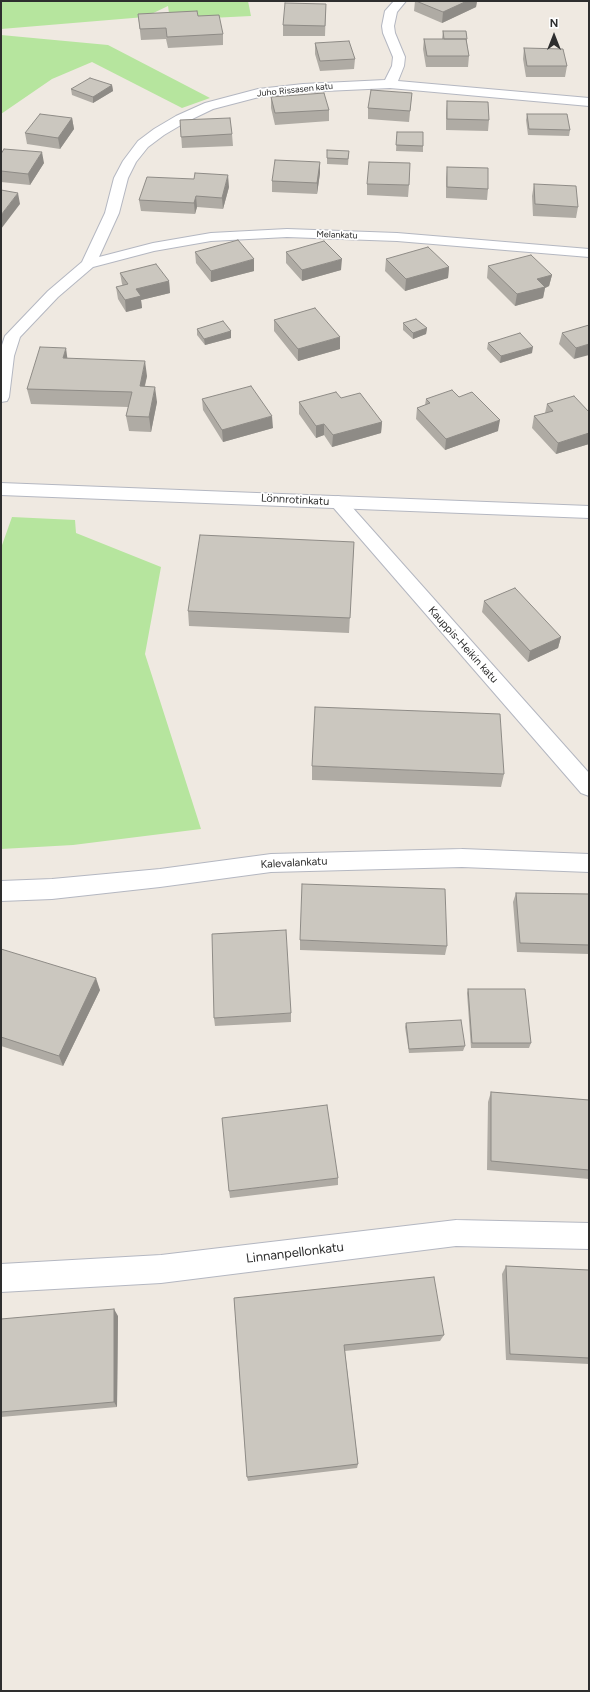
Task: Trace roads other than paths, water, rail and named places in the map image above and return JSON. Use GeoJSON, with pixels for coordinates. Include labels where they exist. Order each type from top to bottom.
{"type":"FeatureCollection","features":[{"type":"Feature","properties":{"kind":"street"},"geometry":{"type":"LineString","coordinates":[[390,84],[398,66],[399,57],[388,26],[391,11],[400,1]]}},
{"type":"Feature","properties":{"kind":"street","name":"Juho Rissasen katu"},"geometry":{"type":"LineString","coordinates":[[1,397],[6,356],[13,336],[53,294],[88,264],[112,213],[121,178],[130,161],[144,144],[159,132],[209,106],[258,93],[304,88],[390,84],[589,102]]}},
{"type":"Feature","properties":{"kind":"street","name":"Melankatu"},"geometry":{"type":"LineString","coordinates":[[88,264],[153,247],[204,238],[287,233],[397,237],[589,253]]}},
{"type":"Feature","properties":{"kind":"street","name":"Lönnrotinkatu"},"geometry":{"type":"LineString","coordinates":[[1,489],[589,512]]}},
{"type":"Feature","properties":{"kind":"street","name":"Kauppis-Heikin katu"},"geometry":{"type":"LineString","coordinates":[[338,502],[589,786]]}},
{"type":"Feature","properties":{"kind":"street","name":"Kalevalankatu"},"geometry":{"type":"LineString","coordinates":[[1,890],[52,889],[145,880],[271,863],[462,858],[589,863]]}},
{"type":"Feature","properties":{"kind":"street","name":"Linnanpellonkatu"},"geometry":{"type":"LineString","coordinates":[[1,1278],[161,1269],[456,1233],[589,1236]]}}]}
